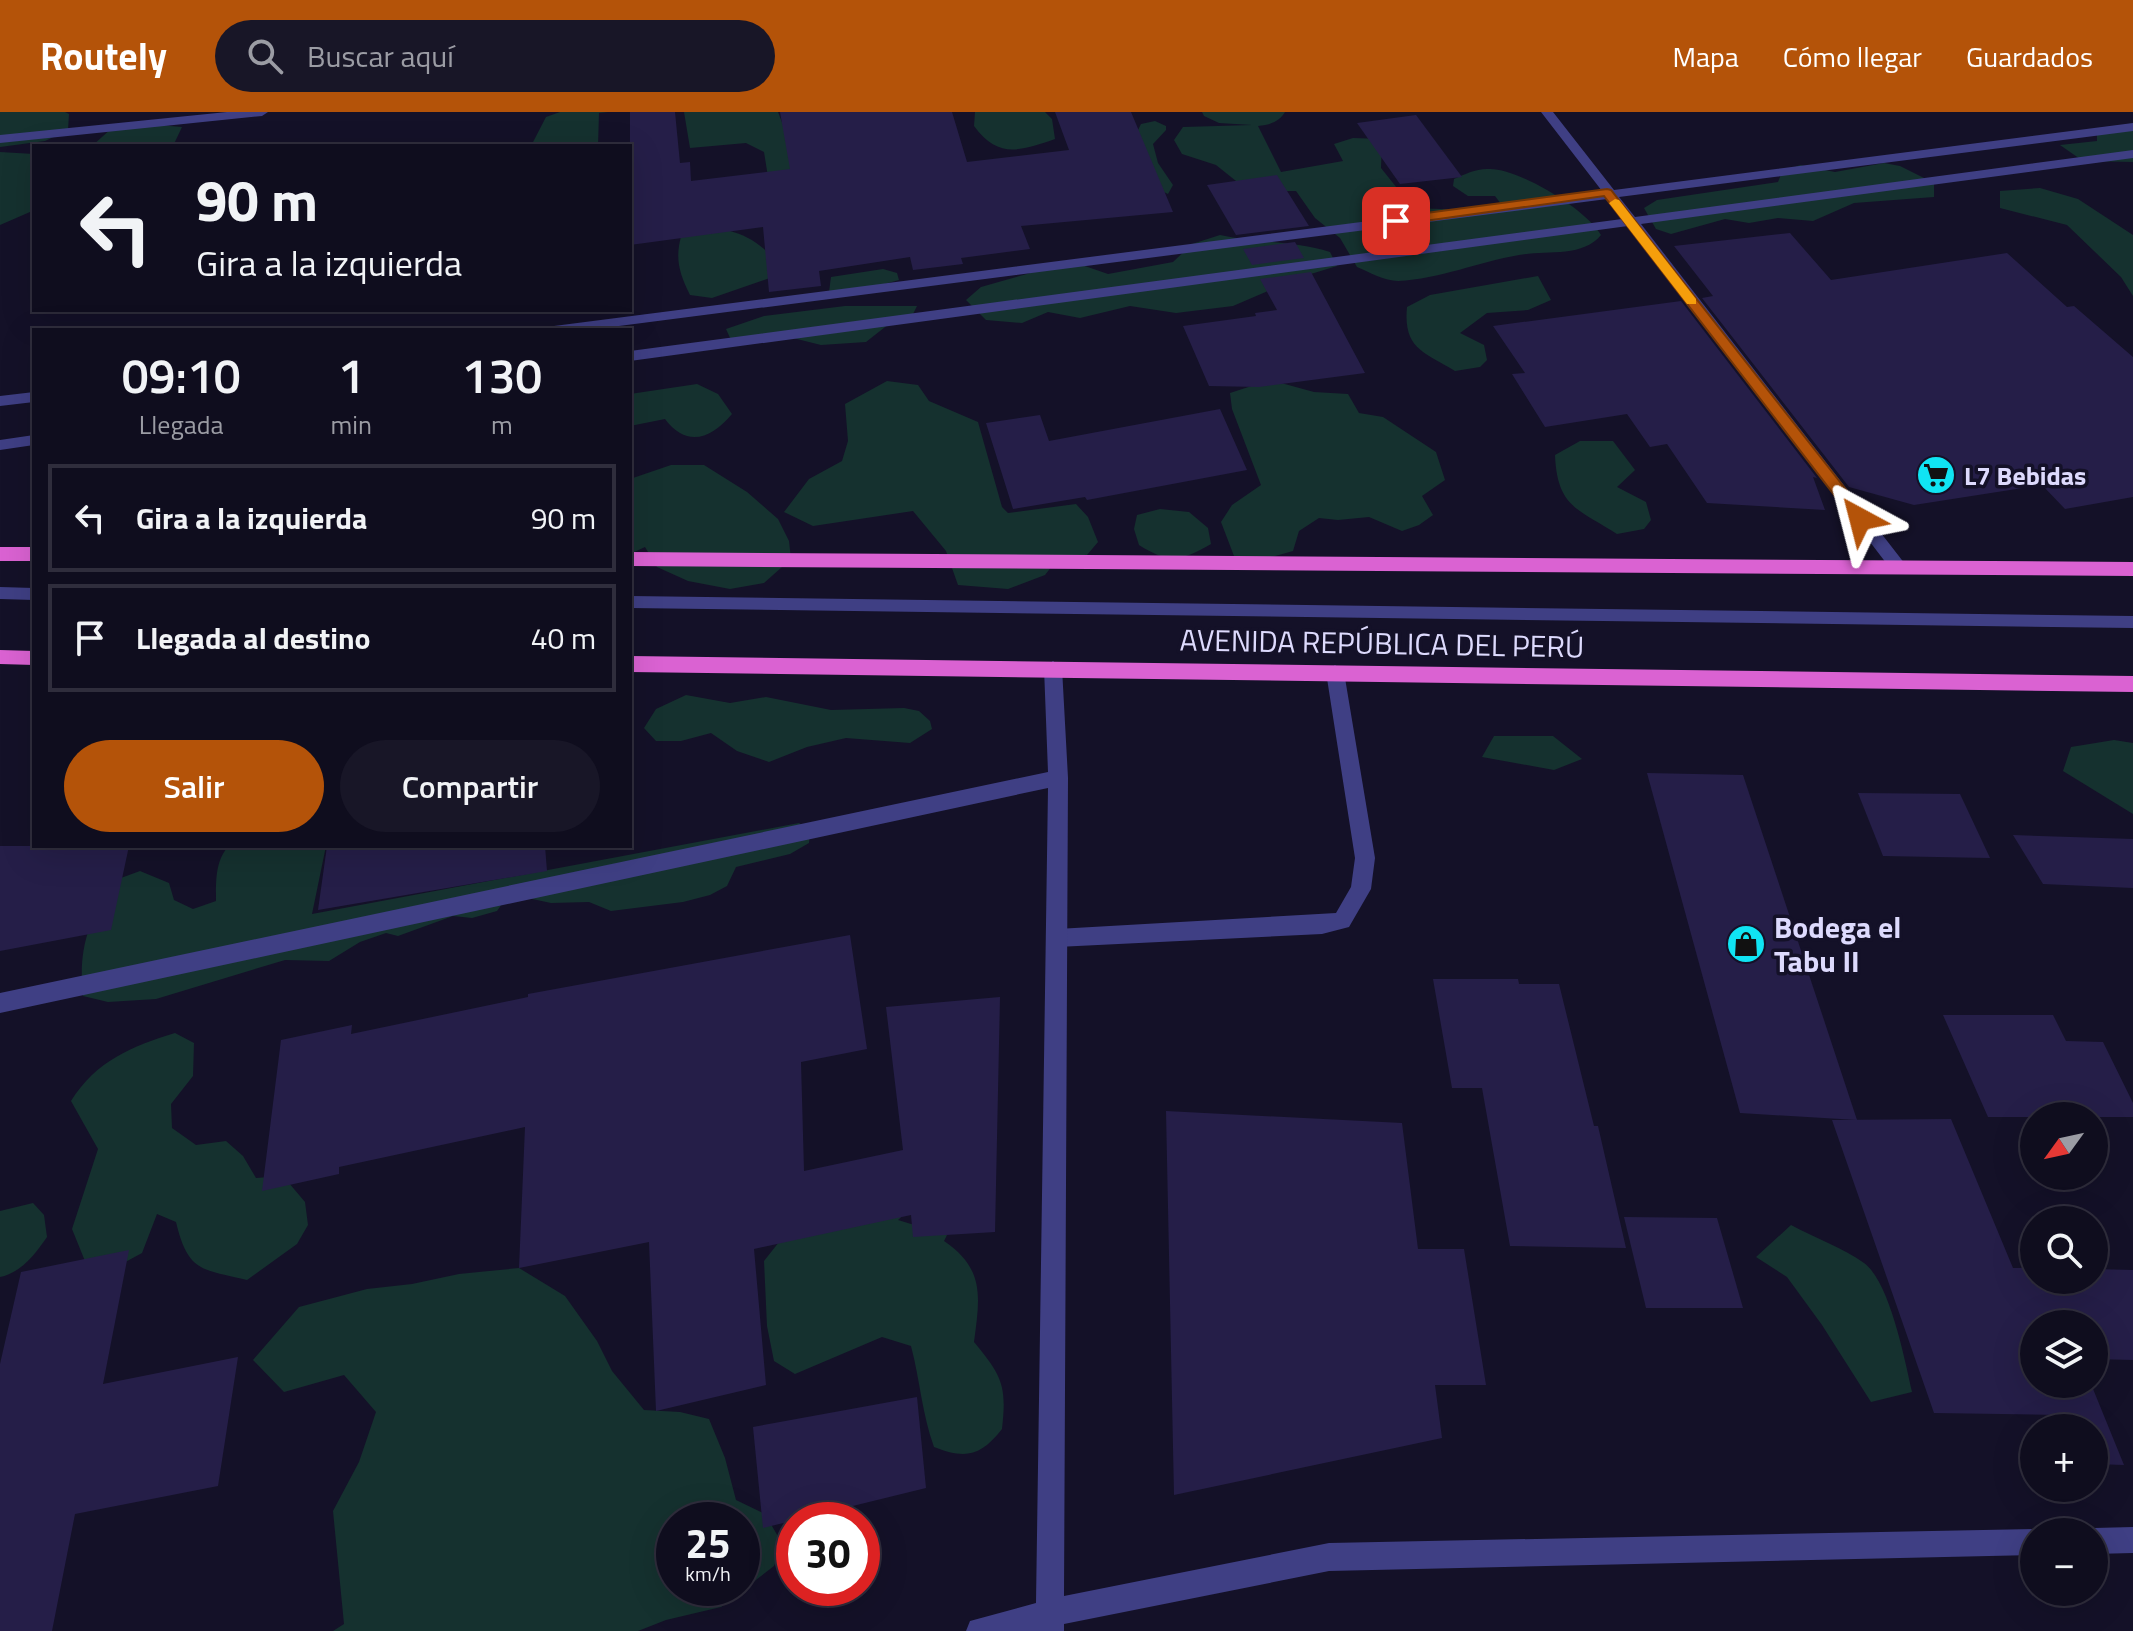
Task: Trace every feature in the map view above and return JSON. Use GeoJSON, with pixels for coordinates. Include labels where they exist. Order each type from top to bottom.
{"type":"FeatureCollection","features":[{"type":"Feature","properties":{"kind":"highway"},"geometry":{"type":"LineString","coordinates":[[0,554],[32,554]]}},
{"type":"Feature","properties":{"kind":"highway"},"geometry":{"type":"LineString","coordinates":[[632,559],[2133,569]]}},
{"type":"Feature","properties":{"kind":"highway"},"geometry":{"type":"LineString","coordinates":[[0,657],[32,658]]}},
{"type":"Feature","properties":{"kind":"highway","name":"AVENIDA REPÚBLICA DEL PERÚ"},"geometry":{"type":"LineString","coordinates":[[632,664],[2133,684]]}},
{"type":"Feature","properties":{"kind":"street"},"geometry":{"type":"LineString","coordinates":[[0,139],[262,112]]}},
{"type":"Feature","properties":{"kind":"street"},"geometry":{"type":"LineString","coordinates":[[1547,112],[1899,568]]}},
{"type":"Feature","properties":{"kind":"street"},"geometry":{"type":"LineString","coordinates":[[569,328],[1607,192],[2133,127]]}},
{"type":"Feature","properties":{"kind":"street"},"geometry":{"type":"LineString","coordinates":[[632,356],[2133,154]]}},
{"type":"Feature","properties":{"kind":"street"},"geometry":{"type":"LineString","coordinates":[[0,401],[32,397]]}},
{"type":"Feature","properties":{"kind":"street"},"geometry":{"type":"LineString","coordinates":[[0,445],[32,440]]}},
{"type":"Feature","properties":{"kind":"street"},"geometry":{"type":"LineString","coordinates":[[0,593],[32,594]]}},
{"type":"Feature","properties":{"kind":"street"},"geometry":{"type":"LineString","coordinates":[[632,602],[2133,622]]}},
{"type":"Feature","properties":{"kind":"street"},"geometry":{"type":"LineString","coordinates":[[1050,1622],[1058,778],[1053,668]]}},
{"type":"Feature","properties":{"kind":"street"},"geometry":{"type":"LineString","coordinates":[[1057,938],[1322,925],[1342,921],[1361,889],[1365,858],[1335,672]]}},
{"type":"Feature","properties":{"kind":"street"},"geometry":{"type":"LineString","coordinates":[[0,1003],[1058,778]]}},
{"type":"Feature","properties":{"kind":"street"},"geometry":{"type":"LineString","coordinates":[[2108,1541],[2133,1540]]}},
{"type":"Feature","properties":{"kind":"street"},"geometry":{"type":"LineString","coordinates":[[980,1631],[1050,1622],[1329,1557],[2020,1542]]}},
{"type":"Feature","properties":{"kind":"green space"},"geometry":{"type":"Polygon","coordinates":[[[0,112],[65,112],[69,114],[68,130],[45,141],[0,147],[0,112]]]}},
{"type":"Feature","properties":{"kind":"green space"},"geometry":{"type":"Polygon","coordinates":[[[560,112],[608,112],[599,113],[598,144],[532,144],[546,117],[560,112]]]}},
{"type":"Feature","properties":{"kind":"green space"},"geometry":{"type":"Polygon","coordinates":[[[684,112],[778,112],[788,138],[859,147],[768,177],[764,152],[746,143],[690,148],[684,112]]]}},
{"type":"Feature","properties":{"kind":"green space"},"geometry":{"type":"Polygon","coordinates":[[[975,112],[1045,112],[1052,119],[1055,139],[1020,149],[1001,148],[983,137],[974,126],[975,112]]]}},
{"type":"Feature","properties":{"kind":"green space"},"geometry":{"type":"Polygon","coordinates":[[[1202,112],[1285,112],[1273,122],[1258,126],[1281,172],[1343,161],[1334,144],[1353,138],[1382,139],[1381,168],[1413,208],[1497,211],[1501,204],[1495,196],[1468,196],[1453,186],[1454,179],[1471,172],[1485,169],[1502,171],[1551,192],[1581,214],[1601,235],[1574,250],[1519,255],[1414,280],[1382,278],[1357,267],[1340,238],[1315,218],[1296,191],[1261,191],[1236,181],[1216,165],[1182,154],[1174,140],[1183,127],[1252,125],[1219,123],[1202,112]]]}},
{"type":"Feature","properties":{"kind":"green space"},"geometry":{"type":"Polygon","coordinates":[[[1155,121],[1166,126],[1153,144],[1158,163],[1173,185],[1168,194],[1162,191],[1137,132],[1141,124],[1155,121]]]}},
{"type":"Feature","properties":{"kind":"green space"},"geometry":{"type":"Polygon","coordinates":[[[136,123],[182,127],[174,144],[94,144],[112,128],[136,123]]]}},
{"type":"Feature","properties":{"kind":"green space"},"geometry":{"type":"Polygon","coordinates":[[[2133,123],[2133,162],[2083,161],[2060,145],[2097,141],[2097,130],[2133,123]]]}},
{"type":"Feature","properties":{"kind":"green space"},"geometry":{"type":"Polygon","coordinates":[[[0,152],[32,154],[30,212],[0,225],[0,152]]]}},
{"type":"Feature","properties":{"kind":"green space"},"geometry":{"type":"Polygon","coordinates":[[[1884,163],[1900,166],[1934,183],[1934,197],[1854,203],[1813,221],[1778,218],[1749,223],[1725,219],[1671,234],[1656,229],[1644,208],[1657,200],[1778,182],[1782,172],[1800,165],[1835,172],[1884,163]]]}},
{"type":"Feature","properties":{"kind":"green space"},"geometry":{"type":"Polygon","coordinates":[[[2040,188],[2078,199],[2133,235],[2133,296],[2121,277],[2067,225],[2000,208],[2000,191],[2040,188]]]}},
{"type":"Feature","properties":{"kind":"green space"},"geometry":{"type":"Polygon","coordinates":[[[685,225],[716,228],[741,235],[763,249],[784,273],[712,298],[690,295],[678,261],[685,225]]]}},
{"type":"Feature","properties":{"kind":"green space"},"geometry":{"type":"Polygon","coordinates":[[[1220,235],[1330,252],[1337,266],[1301,277],[1233,306],[1176,313],[1130,306],[1080,318],[1048,312],[1022,323],[986,320],[966,300],[981,287],[1034,272],[1082,265],[1108,274],[1173,262],[1192,244],[1220,235]]]}},
{"type":"Feature","properties":{"kind":"green space"},"geometry":{"type":"Polygon","coordinates":[[[883,269],[897,273],[899,280],[866,289],[829,292],[831,277],[883,269]]]}},
{"type":"Feature","properties":{"kind":"green space"},"geometry":{"type":"Polygon","coordinates":[[[1538,276],[1551,300],[1528,310],[1487,313],[1460,333],[1484,345],[1487,360],[1480,367],[1455,371],[1425,353],[1412,341],[1408,332],[1407,307],[1430,295],[1538,276]]]}},
{"type":"Feature","properties":{"kind":"green space"},"geometry":{"type":"Polygon","coordinates":[[[845,306],[917,306],[912,316],[894,320],[866,342],[821,345],[777,334],[731,340],[726,329],[764,316],[845,306]]]}},
{"type":"Feature","properties":{"kind":"green space"},"geometry":{"type":"Polygon","coordinates":[[[1270,380],[1314,392],[1348,394],[1359,413],[1383,417],[1436,452],[1445,480],[1422,496],[1433,515],[1419,525],[1402,531],[1369,517],[1319,518],[1299,531],[1293,551],[1257,561],[1234,556],[1221,522],[1232,505],[1261,485],[1232,409],[1230,393],[1270,380]]]}},
{"type":"Feature","properties":{"kind":"green space"},"geometry":{"type":"Polygon","coordinates":[[[887,381],[918,385],[929,401],[978,422],[1002,507],[1008,513],[1076,504],[1088,517],[1098,542],[1087,555],[1052,566],[1045,575],[1008,589],[958,585],[946,551],[913,511],[813,526],[784,512],[809,479],[842,461],[848,441],[845,404],[887,381]]]}},
{"type":"Feature","properties":{"kind":"green space"},"geometry":{"type":"Polygon","coordinates":[[[697,384],[718,394],[732,414],[716,429],[699,437],[682,434],[665,419],[632,426],[632,394],[697,384]]]}},
{"type":"Feature","properties":{"kind":"green space"},"geometry":{"type":"Polygon","coordinates":[[[1580,441],[1613,441],[1635,470],[1617,487],[1646,502],[1651,520],[1644,529],[1617,534],[1581,512],[1565,496],[1560,486],[1555,455],[1580,441]]]}},
{"type":"Feature","properties":{"kind":"green space"},"geometry":{"type":"Polygon","coordinates":[[[671,465],[704,465],[747,492],[778,519],[789,541],[791,559],[764,583],[730,589],[688,581],[657,567],[645,547],[632,553],[632,478],[671,465]]]}},
{"type":"Feature","properties":{"kind":"green space"},"geometry":{"type":"Polygon","coordinates":[[[1160,509],[1189,512],[1208,528],[1211,544],[1175,558],[1167,558],[1139,545],[1134,529],[1137,515],[1160,509]]]}},
{"type":"Feature","properties":{"kind":"green space"},"geometry":{"type":"Polygon","coordinates":[[[686,695],[730,703],[766,697],[831,710],[904,708],[919,711],[930,721],[932,729],[910,743],[846,738],[807,747],[769,762],[737,751],[711,733],[681,741],[656,741],[644,728],[656,709],[686,695]]]}},
{"type":"Feature","properties":{"kind":"green space"},"geometry":{"type":"Polygon","coordinates":[[[1494,736],[1553,736],[1582,759],[1554,770],[1482,757],[1494,736]]]}},
{"type":"Feature","properties":{"kind":"green space"},"geometry":{"type":"Polygon","coordinates":[[[2114,740],[2133,743],[2133,814],[2063,771],[2071,747],[2114,740]]]}},
{"type":"Feature","properties":{"kind":"green space"},"geometry":{"type":"Polygon","coordinates":[[[799,823],[810,830],[809,843],[790,854],[736,867],[727,886],[710,895],[683,902],[611,911],[589,902],[551,903],[509,894],[497,911],[472,918],[453,916],[398,936],[386,933],[360,942],[329,961],[285,960],[156,999],[108,1002],[83,996],[84,949],[96,911],[110,882],[140,871],[169,883],[174,900],[193,909],[216,901],[216,879],[227,848],[326,848],[312,914],[799,823]]]}},
{"type":"Feature","properties":{"kind":"green space"},"geometry":{"type":"Polygon","coordinates":[[[175,1033],[194,1043],[193,1076],[171,1104],[172,1128],[196,1145],[226,1141],[243,1156],[256,1178],[283,1176],[305,1202],[308,1225],[297,1244],[247,1280],[199,1266],[186,1251],[176,1222],[157,1214],[142,1253],[105,1273],[87,1266],[72,1229],[98,1149],[71,1101],[92,1075],[116,1057],[144,1043],[175,1033]]]}},
{"type":"Feature","properties":{"kind":"green space"},"geometry":{"type":"Polygon","coordinates":[[[33,1203],[44,1215],[47,1237],[21,1267],[0,1277],[0,1211],[33,1203]]]}},
{"type":"Feature","properties":{"kind":"green space"},"geometry":{"type":"Polygon","coordinates":[[[910,1209],[898,1220],[947,1235],[944,1241],[967,1262],[977,1285],[974,1342],[996,1373],[1004,1402],[1002,1429],[986,1445],[971,1453],[955,1453],[934,1447],[911,1346],[882,1337],[795,1374],[774,1361],[767,1326],[764,1261],[783,1237],[910,1209]]]}},
{"type":"Feature","properties":{"kind":"green space"},"geometry":{"type":"Polygon","coordinates":[[[1791,1225],[1856,1258],[1873,1273],[1889,1304],[1912,1392],[1871,1402],[1787,1277],[1756,1257],[1791,1225]]]}},
{"type":"Feature","properties":{"kind":"green space"},"geometry":{"type":"Polygon","coordinates":[[[519,1268],[565,1296],[597,1341],[612,1371],[644,1410],[680,1412],[709,1419],[725,1458],[736,1500],[740,1502],[656,1502],[656,1606],[722,1606],[666,1620],[638,1631],[333,1631],[344,1624],[333,1511],[359,1462],[376,1412],[344,1375],[284,1392],[253,1360],[299,1307],[367,1289],[459,1274],[519,1268]]]}},
{"type":"Feature","properties":{"kind":"green space"},"geometry":{"type":"Polygon","coordinates":[[[760,1512],[765,1514],[776,1533],[774,1566],[760,1577],[760,1512]]]}},
{"type":"Feature","properties":{"kind":"building"},"geometry":{"type":"Polygon","coordinates":[[[630,112],[675,112],[680,163],[690,162],[691,181],[790,169],[780,112],[952,112],[967,162],[1069,150],[1055,112],[1131,112],[1173,212],[1021,226],[1030,249],[961,258],[963,264],[913,270],[910,257],[819,271],[821,286],[769,292],[763,227],[632,245],[630,112]]]}},
{"type":"Feature","properties":{"kind":"building"},"geometry":{"type":"Polygon","coordinates":[[[1416,115],[1462,177],[1400,184],[1357,123],[1416,115]]]}},
{"type":"Feature","properties":{"kind":"building"},"geometry":{"type":"Polygon","coordinates":[[[1277,175],[1309,226],[1236,235],[1207,185],[1277,175]]]}},
{"type":"Feature","properties":{"kind":"building"},"geometry":{"type":"Polygon","coordinates":[[[1790,233],[1831,280],[2007,253],[2067,307],[2074,306],[2133,357],[2133,497],[2065,509],[2042,485],[1914,505],[1849,487],[1702,298],[1713,296],[1674,246],[1790,233]]]}},
{"type":"Feature","properties":{"kind":"building"},"geometry":{"type":"Polygon","coordinates":[[[1295,242],[1304,258],[1252,265],[1243,249],[1295,242]]]}},
{"type":"Feature","properties":{"kind":"building"},"geometry":{"type":"Polygon","coordinates":[[[1311,272],[1365,373],[1259,387],[1209,386],[1183,326],[1277,310],[1260,279],[1311,272]]]}},
{"type":"Feature","properties":{"kind":"building"},"geometry":{"type":"Polygon","coordinates":[[[1681,301],[1817,478],[1813,477],[1825,510],[1707,503],[1667,444],[1650,447],[1627,414],[1545,427],[1512,374],[1525,373],[1493,326],[1681,301]]]}},
{"type":"Feature","properties":{"kind":"building"},"geometry":{"type":"Polygon","coordinates":[[[1220,409],[1247,470],[1087,500],[1085,497],[1013,509],[986,423],[1040,415],[1049,441],[1220,409]]]}},
{"type":"Feature","properties":{"kind":"building","name":"Bodega el Tabu II"},"geometry":{"type":"Polygon","coordinates":[[[1647,773],[1743,775],[1857,1120],[1740,1113],[1647,773]]]}},
{"type":"Feature","properties":{"kind":"building"},"geometry":{"type":"Polygon","coordinates":[[[1858,793],[1960,794],[1990,858],[1883,856],[1858,793]]]}},
{"type":"Feature","properties":{"kind":"building"},"geometry":{"type":"Polygon","coordinates":[[[2013,835],[2133,839],[2133,888],[2043,884],[2013,835]]]}},
{"type":"Feature","properties":{"kind":"building"},"geometry":{"type":"Polygon","coordinates":[[[0,846],[129,848],[111,930],[0,951],[0,846]]]}},
{"type":"Feature","properties":{"kind":"building"},"geometry":{"type":"Polygon","coordinates":[[[327,848],[545,848],[547,871],[318,910],[327,848]]]}},
{"type":"Feature","properties":{"kind":"building"},"geometry":{"type":"Polygon","coordinates":[[[850,935],[867,1049],[801,1062],[804,1171],[903,1150],[886,1007],[1000,997],[995,1232],[913,1237],[911,1215],[754,1249],[766,1385],[656,1411],[649,1242],[519,1268],[525,1127],[339,1167],[339,1174],[262,1191],[281,1040],[352,1025],[351,1034],[528,997],[528,994],[850,935]]]}},
{"type":"Feature","properties":{"kind":"building"},"geometry":{"type":"Polygon","coordinates":[[[1433,979],[1518,979],[1519,984],[1559,984],[1594,1126],[1598,1126],[1626,1248],[1510,1246],[1482,1088],[1452,1088],[1433,979]]]}},
{"type":"Feature","properties":{"kind":"building"},"geometry":{"type":"Polygon","coordinates":[[[1943,1015],[2053,1015],[2066,1041],[2103,1042],[2133,1103],[2133,1117],[2108,1117],[2108,1102],[2020,1102],[2020,1117],[1988,1117],[1943,1015]]]}},
{"type":"Feature","properties":{"kind":"building"},"geometry":{"type":"Polygon","coordinates":[[[1166,1111],[1402,1123],[1418,1249],[1464,1249],[1486,1385],[1435,1385],[1442,1438],[1174,1495],[1166,1111]]]}},
{"type":"Feature","properties":{"kind":"building"},"geometry":{"type":"Polygon","coordinates":[[[1951,1119],[2013,1268],[2020,1268],[2020,1294],[2108,1294],[2108,1269],[2133,1270],[2133,1360],[2108,1359],[2108,1310],[2020,1310],[2020,1398],[2097,1398],[2103,1414],[1934,1413],[1832,1120],[1951,1119]]]}},
{"type":"Feature","properties":{"kind":"building"},"geometry":{"type":"Polygon","coordinates":[[[1624,1217],[1717,1218],[1743,1308],[1646,1308],[1624,1217]]]}},
{"type":"Feature","properties":{"kind":"building"},"geometry":{"type":"Polygon","coordinates":[[[129,1250],[103,1384],[238,1357],[218,1486],[75,1514],[52,1631],[0,1631],[0,1364],[21,1272],[129,1250]]]}},
{"type":"Feature","properties":{"kind":"building"},"geometry":{"type":"Polygon","coordinates":[[[917,1397],[926,1488],[869,1502],[776,1502],[776,1525],[763,1528],[753,1427],[917,1397]]]}},
{"type":"Feature","properties":{"kind":"building"},"geometry":{"type":"Polygon","coordinates":[[[2108,1426],[2124,1465],[2108,1464],[2108,1426]]]}},
{"type":"Feature","properties":{"kind":"slow traffic"},"geometry":{"type":"LineString","coordinates":[[1615,203],[1691,302]]}},
{"type":"Feature","properties":{"kind":"place","name":"L7 Bebidas"},"geometry":{"type":"Point","coordinates":[1936,475]}},
{"type":"Feature","properties":{"kind":"place","name":"Bodega el Tabu II"},"geometry":{"type":"Point","coordinates":[1746,944]}},
{"type":"Feature","properties":{"kind":"route"},"geometry":{"type":"LineString","coordinates":[[1396,221],[1607,192],[1860,519]]}}]}
